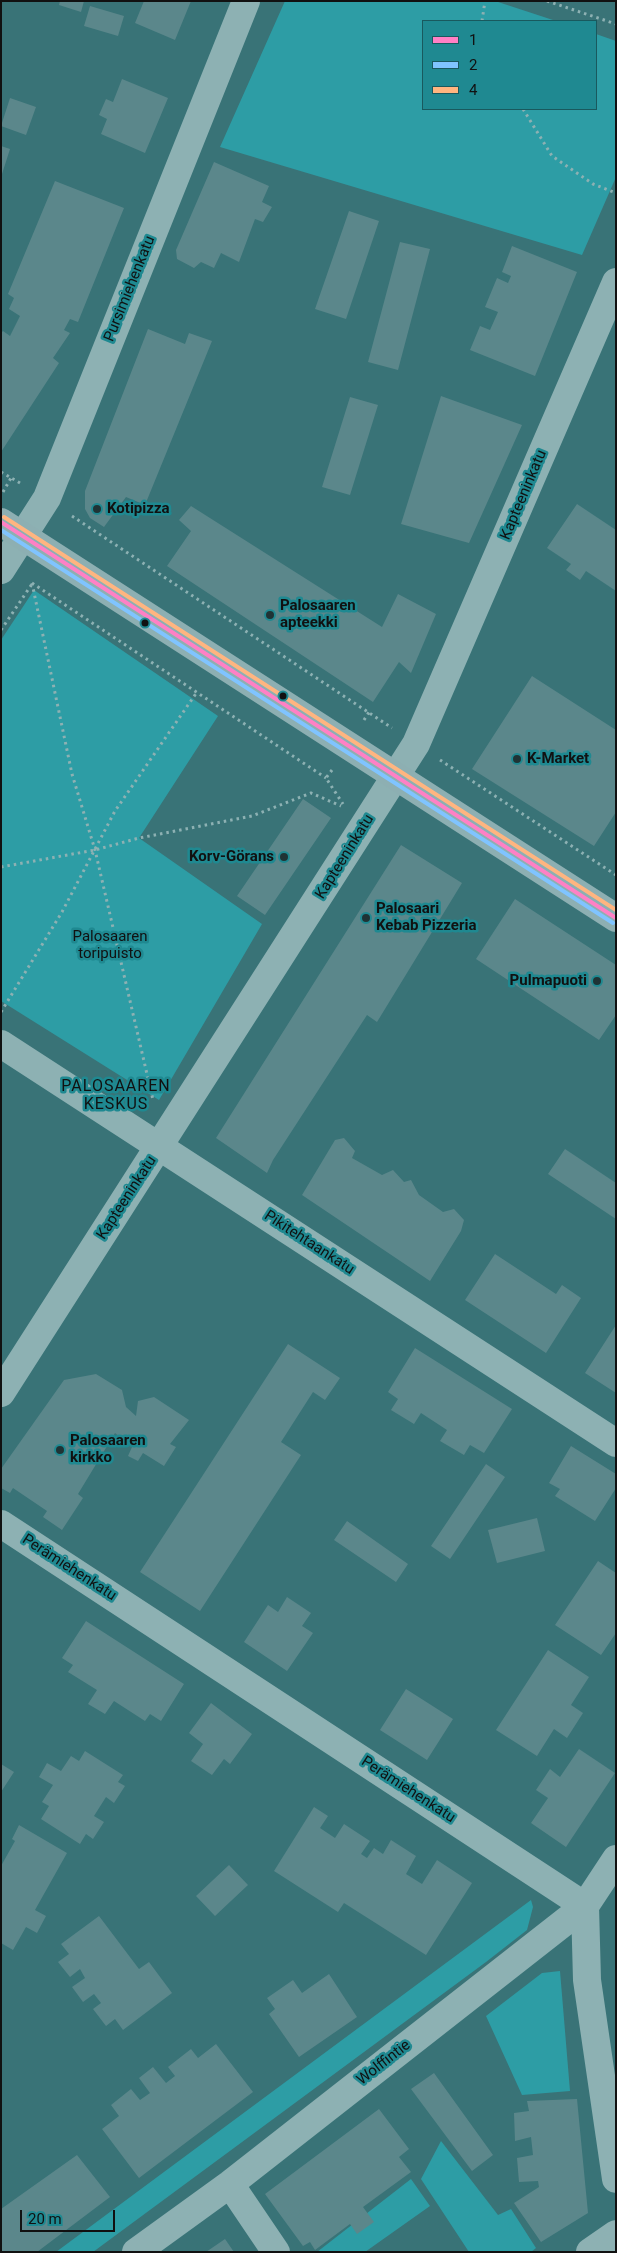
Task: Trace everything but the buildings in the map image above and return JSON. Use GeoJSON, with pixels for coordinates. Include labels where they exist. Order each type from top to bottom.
{"type":"FeatureCollection","features":[{"type":"Feature","properties":{"kind":"main road"},"geometry":{"type":"LineString","coordinates":[[12,529],[396,776],[613,909]]}},
{"type":"Feature","properties":{"kind":"street","name":"Pursimiehenkatu"},"geometry":{"type":"LineString","coordinates":[[2,568],[12,529],[47,498],[246,1]]}},
{"type":"Feature","properties":{"kind":"street","name":"Kapteeninkatu"},"geometry":{"type":"LineString","coordinates":[[1,1393],[416,744],[616,282]]}},
{"type":"Feature","properties":{"kind":"street","name":"Pikitehtaankatu"},"geometry":{"type":"LineString","coordinates":[[1,1044],[616,1443]]}},
{"type":"Feature","properties":{"kind":"street","name":"Perämiehenkatu"},"geometry":{"type":"LineString","coordinates":[[1,1524],[585,1906]]}},
{"type":"Feature","properties":{"kind":"street","name":"Wolffintie"},"geometry":{"type":"LineString","coordinates":[[136,2252],[230,2184],[585,1906],[616,1858]]}},
{"type":"Feature","properties":{"kind":"street"},"geometry":{"type":"LineString","coordinates":[[585,1906],[587,1980],[616,2179]]}},
{"type":"Feature","properties":{"kind":"street"},"geometry":{"type":"LineString","coordinates":[[230,2184],[276,2252]]}},
{"type":"Feature","properties":{"kind":"street"},"geometry":{"type":"LineString","coordinates":[[590,2252],[616,2234]]}},
{"type":"Feature","properties":{"kind":"path"},"geometry":{"type":"LineString","coordinates":[[482,20],[485,1]]}},
{"type":"Feature","properties":{"kind":"path"},"geometry":{"type":"LineString","coordinates":[[548,1],[616,24]]}},
{"type":"Feature","properties":{"kind":"path"},"geometry":{"type":"LineString","coordinates":[[524,110],[552,156],[592,184],[616,193]]}},
{"type":"Feature","properties":{"kind":"path"},"geometry":{"type":"LineString","coordinates":[[1,472],[47,498],[616,875]]}},
{"type":"Feature","properties":{"kind":"path"},"geometry":{"type":"LineString","coordinates":[[1,496],[11,478]]}},
{"type":"Feature","properties":{"kind":"path"},"geometry":{"type":"LineString","coordinates":[[2,568],[32,583],[326,778]]}},
{"type":"Feature","properties":{"kind":"path"},"geometry":{"type":"LineString","coordinates":[[1,630],[32,583]]}},
{"type":"Feature","properties":{"kind":"path"},"geometry":{"type":"LineString","coordinates":[[32,583],[72,774],[95,850],[155,1107]]}},
{"type":"Feature","properties":{"kind":"path"},"geometry":{"type":"LineString","coordinates":[[1,1012],[62,912],[115,811],[197,692]]}},
{"type":"Feature","properties":{"kind":"path"},"geometry":{"type":"LineString","coordinates":[[1,867],[95,850],[139,838],[252,816],[311,793],[347,809]]}},
{"type":"Feature","properties":{"kind":"green space"},"geometry":{"type":"Polygon","coordinates":[[[285,1],[495,1],[553,20],[422,20],[422,110],[597,110],[597,34],[616,41],[616,177],[582,255],[220,147],[285,1]]]}},
{"type":"Feature","properties":{"kind":"green space","name":"Palosaaren toripuisto"},"geometry":{"type":"Polygon","coordinates":[[[34,590],[218,716],[139,838],[262,924],[159,1100],[1,1001],[1,640],[34,590]]]}},
{"type":"Feature","properties":{"kind":"green space"},"geometry":{"type":"Polygon","coordinates":[[[531,1900],[533,1907],[527,1930],[486,1962],[93,2252],[56,2252],[531,1900]]]}},
{"type":"Feature","properties":{"kind":"green space"},"geometry":{"type":"Polygon","coordinates":[[[560,1971],[570,2091],[522,2095],[486,2016],[542,1973],[560,1971]]]}},
{"type":"Feature","properties":{"kind":"green space"},"geometry":{"type":"Polygon","coordinates":[[[441,2141],[498,2215],[511,2209],[536,2248],[531,2252],[469,2252],[421,2179],[441,2141]]]}},
{"type":"Feature","properties":{"kind":"green space"},"geometry":{"type":"Polygon","coordinates":[[[411,2179],[430,2206],[365,2252],[317,2252],[411,2179]]]}},
{"type":"Feature","properties":{"kind":"transit line","name":"4"},"geometry":{"type":"LineString","coordinates":[[4,517],[616,910]]}},
{"type":"Feature","properties":{"kind":"transit line","name":"1"},"geometry":{"type":"LineString","coordinates":[[1,522],[616,918]]}},
{"type":"Feature","properties":{"kind":"transit line","name":"2"},"geometry":{"type":"LineString","coordinates":[[1,530],[613,923]]}},
{"type":"Feature","properties":{"kind":"place","name":"Kotipizza"},"geometry":{"type":"Point","coordinates":[97,509]}},
{"type":"Feature","properties":{"kind":"place","name":"Palosaaren apteekki"},"geometry":{"type":"Point","coordinates":[270,615]}},
{"type":"Feature","properties":{"kind":"place","name":"K-Market"},"geometry":{"type":"Point","coordinates":[517,759]}},
{"type":"Feature","properties":{"kind":"place","name":"Korv-Görans"},"geometry":{"type":"Point","coordinates":[284,857]}},
{"type":"Feature","properties":{"kind":"place","name":"Palosaari Kebab Pizzeria"},"geometry":{"type":"Point","coordinates":[366,918]}},
{"type":"Feature","properties":{"kind":"place","name":"Pulmapuoti"},"geometry":{"type":"Point","coordinates":[597,981]}},
{"type":"Feature","properties":{"kind":"place","name":"Palosaaren kirkko"},"geometry":{"type":"Point","coordinates":[60,1450]}},
{"type":"Feature","properties":{"kind":"district","name":"PALOSAAREN KESKUS"},"geometry":{"type":"Point","coordinates":[116,1096]}}]}
